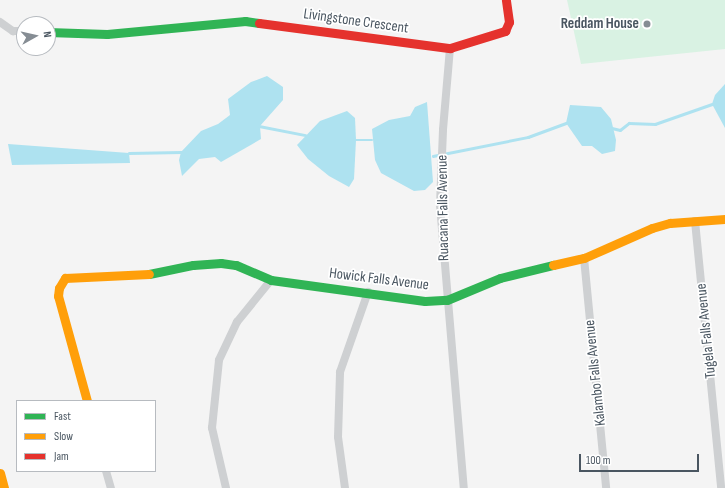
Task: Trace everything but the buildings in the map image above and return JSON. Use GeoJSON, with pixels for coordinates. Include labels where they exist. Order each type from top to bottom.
{"type":"FeatureCollection","features":[{"type":"Feature","properties":{"kind":"street","name":"Livingstone Crescent"},"geometry":{"type":"LineString","coordinates":[[56,32],[107,34],[245,21],[450,48],[505,31],[509,22],[506,0]]}},
{"type":"Feature","properties":{"kind":"street"},"geometry":{"type":"LineString","coordinates":[[0,22],[13,31],[16,31]]}},
{"type":"Feature","properties":{"kind":"street","name":"Ruacana Falls Avenue"},"geometry":{"type":"LineString","coordinates":[[450,48],[443,130],[440,205],[446,300],[464,488]]}},
{"type":"Feature","properties":{"kind":"street","name":"Howick Falls Avenue"},"geometry":{"type":"LineString","coordinates":[[87,400],[58,296],[59,288],[65,278],[153,274],[208,263],[236,265],[271,280],[368,292],[425,301],[446,300],[500,278],[584,258],[652,228],[670,223],[725,219]]}},
{"type":"Feature","properties":{"kind":"street","name":"Tugela Falls Avenue"},"geometry":{"type":"LineString","coordinates":[[695,221],[721,488]]}},
{"type":"Feature","properties":{"kind":"street","name":"Kalambo Falls Avenue"},"geometry":{"type":"LineString","coordinates":[[584,258],[606,488]]}},
{"type":"Feature","properties":{"kind":"street"},"geometry":{"type":"LineString","coordinates":[[226,488],[212,428],[219,360],[237,322],[271,280]]}},
{"type":"Feature","properties":{"kind":"street"},"geometry":{"type":"LineString","coordinates":[[345,488],[338,437],[340,372],[368,292]]}},
{"type":"Feature","properties":{"kind":"street"},"geometry":{"type":"LineString","coordinates":[[106,472],[111,488]]}},
{"type":"Feature","properties":{"kind":"street"},"geometry":{"type":"LineString","coordinates":[[0,473],[4,488]]}},
{"type":"Feature","properties":{"kind":"green space","name":"Reddam House"},"geometry":{"type":"Polygon","coordinates":[[[567,0],[725,0],[725,49],[581,64],[567,0]]]}},
{"type":"Feature","properties":{"kind":"water"},"geometry":{"type":"Polygon","coordinates":[[[267,76],[283,87],[283,100],[260,126],[261,139],[221,162],[215,157],[199,159],[182,176],[179,160],[181,152],[201,131],[218,124],[230,115],[228,99],[251,82],[267,76]]]}},
{"type":"Feature","properties":{"kind":"water"},"geometry":{"type":"Polygon","coordinates":[[[725,84],[725,128],[712,104],[715,95],[725,84]]]}},
{"type":"Feature","properties":{"kind":"water"},"geometry":{"type":"Polygon","coordinates":[[[427,102],[433,182],[425,190],[414,191],[381,173],[375,160],[372,129],[389,120],[410,116],[415,107],[427,102]]]}},
{"type":"Feature","properties":{"kind":"water"},"geometry":{"type":"Polygon","coordinates":[[[570,105],[601,107],[611,119],[616,140],[615,151],[602,154],[592,146],[582,146],[566,123],[570,105]]]}},
{"type":"Feature","properties":{"kind":"water"},"geometry":{"type":"Polygon","coordinates":[[[347,111],[355,118],[356,140],[354,179],[349,187],[329,176],[308,159],[297,145],[320,121],[347,111]]]}},
{"type":"Feature","properties":{"kind":"water"},"geometry":{"type":"Polygon","coordinates":[[[8,144],[129,153],[130,163],[12,165],[8,144]]]}},
{"type":"Feature","properties":{"kind":"waterway"},"geometry":{"type":"LineString","coordinates":[[612,128],[620,130],[629,123],[655,124],[712,104]]}},
{"type":"Feature","properties":{"kind":"waterway"},"geometry":{"type":"LineString","coordinates":[[433,156],[528,137],[566,123]]}},
{"type":"Feature","properties":{"kind":"waterway"},"geometry":{"type":"LineString","coordinates":[[259,126],[305,135]]}},
{"type":"Feature","properties":{"kind":"waterway"},"geometry":{"type":"LineString","coordinates":[[356,140],[372,140]]}},
{"type":"Feature","properties":{"kind":"waterway"},"geometry":{"type":"LineString","coordinates":[[129,153],[181,152]]}},
{"type":"Feature","properties":{"kind":"traffic: fast"},"geometry":{"type":"LineString","coordinates":[[56,32],[107,34],[245,21],[259,23]]}},
{"type":"Feature","properties":{"kind":"traffic: fast"},"geometry":{"type":"LineString","coordinates":[[149,274],[193,265],[221,263],[236,265],[271,280],[425,301],[447,300],[500,278],[553,265]]}},
{"type":"Feature","properties":{"kind":"traffic: slow"},"geometry":{"type":"LineString","coordinates":[[553,265],[584,258],[652,228],[670,223],[725,219]]}},
{"type":"Feature","properties":{"kind":"traffic: slow"},"geometry":{"type":"LineString","coordinates":[[87,400],[58,296],[59,288],[65,278],[149,274]]}},
{"type":"Feature","properties":{"kind":"traffic: slow"},"geometry":{"type":"LineString","coordinates":[[0,473],[4,488]]}},
{"type":"Feature","properties":{"kind":"traffic: jam"},"geometry":{"type":"LineString","coordinates":[[259,23],[450,48],[505,31],[509,22],[506,0]]}},
{"type":"Feature","properties":{"kind":"place","name":"Reddam House"},"geometry":{"type":"Point","coordinates":[647,24]}}]}
